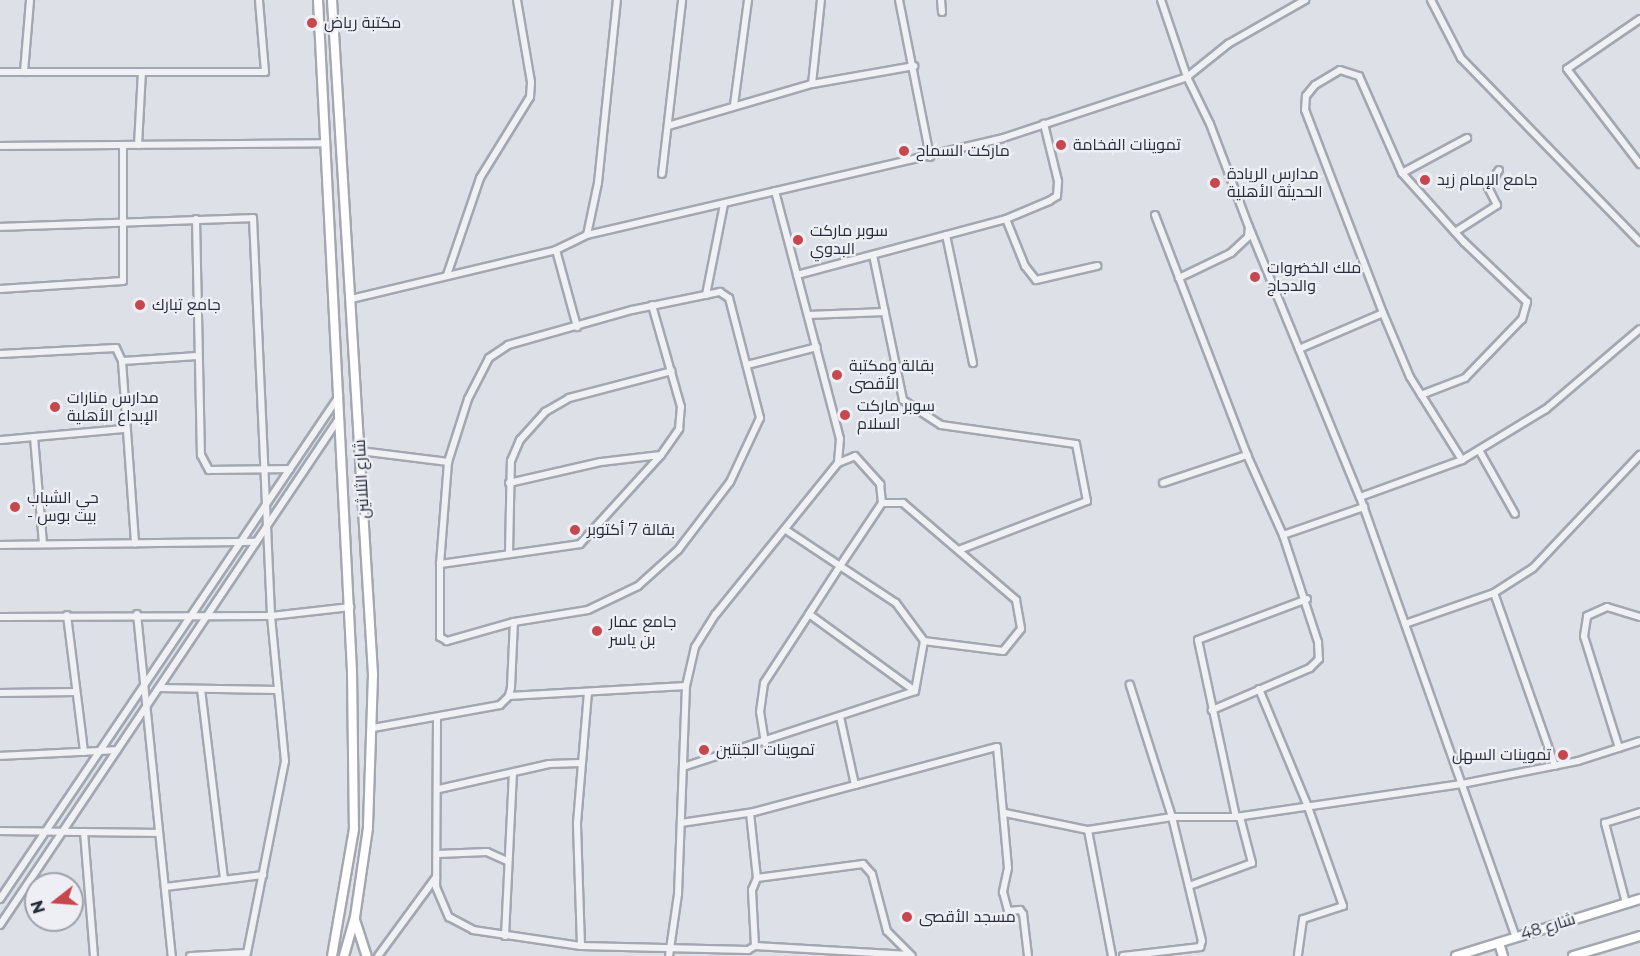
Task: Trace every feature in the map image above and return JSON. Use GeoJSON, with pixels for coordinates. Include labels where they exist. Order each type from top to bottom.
{"type":"FeatureCollection","features":[{"type":"Feature","properties":{"kind":"street"},"geometry":{"type":"LineString","coordinates":[[24,72],[30,0]]}},
{"type":"Feature","properties":{"kind":"street"},"geometry":{"type":"LineString","coordinates":[[0,72],[265,72],[259,0]]}},
{"type":"Feature","properties":{"kind":"street","name":"شارع الثلاثين"},"geometry":{"type":"LineString","coordinates":[[318,0],[342,415],[350,607],[354,830],[332,956]]}},
{"type":"Feature","properties":{"kind":"street","name":"شارع الثلاثين"},"geometry":{"type":"LineString","coordinates":[[332,0],[373,675],[368,828],[355,917],[344,956]]}},
{"type":"Feature","properties":{"kind":"street"},"geometry":{"type":"LineString","coordinates":[[447,275],[480,178],[530,97],[531,82],[517,0]]}},
{"type":"Feature","properties":{"kind":"street"},"geometry":{"type":"LineString","coordinates":[[587,235],[598,183],[617,0]]}},
{"type":"Feature","properties":{"kind":"street"},"geometry":{"type":"LineString","coordinates":[[662,174],[682,0]]}},
{"type":"Feature","properties":{"kind":"street"},"geometry":{"type":"LineString","coordinates":[[734,105],[748,0]]}},
{"type":"Feature","properties":{"kind":"street"},"geometry":{"type":"LineString","coordinates":[[812,84],[821,0]]}},
{"type":"Feature","properties":{"kind":"street"},"geometry":{"type":"LineString","coordinates":[[899,0],[914,66],[930,157]]}},
{"type":"Feature","properties":{"kind":"street"},"geometry":{"type":"LineString","coordinates":[[941,0],[942,12]]}},
{"type":"Feature","properties":{"kind":"street"},"geometry":{"type":"LineString","coordinates":[[1161,0],[1187,77],[1210,124],[1249,227],[1364,507],[1516,938]]}},
{"type":"Feature","properties":{"kind":"street"},"geometry":{"type":"LineString","coordinates":[[335,299],[351,299],[556,250],[587,235],[930,157],[1044,124],[1187,77],[1228,44],[1305,0]]}},
{"type":"Feature","properties":{"kind":"street"},"geometry":{"type":"LineString","coordinates":[[1431,0],[1461,58],[1640,242]]}},
{"type":"Feature","properties":{"kind":"street"},"geometry":{"type":"LineString","coordinates":[[1640,19],[1567,69],[1640,164]]}},
{"type":"Feature","properties":{"kind":"street"},"geometry":{"type":"LineString","coordinates":[[668,126],[812,84],[914,66]]}},
{"type":"Feature","properties":{"kind":"street"},"geometry":{"type":"LineString","coordinates":[[1421,395],[1465,378],[1522,319],[1527,302],[1455,232],[1402,173],[1359,76],[1340,70],[1315,85],[1306,96],[1307,119],[1383,312],[1421,395],[1462,460]]}},
{"type":"Feature","properties":{"kind":"street"},"geometry":{"type":"LineString","coordinates":[[138,145],[142,72]]}},
{"type":"Feature","properties":{"kind":"street"},"geometry":{"type":"LineString","coordinates":[[797,275],[1006,219],[1057,196],[1058,181],[1044,124]]}},
{"type":"Feature","properties":{"kind":"street"},"geometry":{"type":"LineString","coordinates":[[1402,173],[1467,138]]}},
{"type":"Feature","properties":{"kind":"street"},"geometry":{"type":"LineString","coordinates":[[0,146],[339,143]]}},
{"type":"Feature","properties":{"kind":"street"},"geometry":{"type":"LineString","coordinates":[[0,289],[123,281],[123,145]]}},
{"type":"Feature","properties":{"kind":"street"},"geometry":{"type":"LineString","coordinates":[[1455,232],[1497,205],[1488,187],[1499,170]]}},
{"type":"Feature","properties":{"kind":"street"},"geometry":{"type":"LineString","coordinates":[[775,192],[840,439],[838,463]]}},
{"type":"Feature","properties":{"kind":"street"},"geometry":{"type":"LineString","coordinates":[[706,295],[724,204]]}},
{"type":"Feature","properties":{"kind":"street"},"geometry":{"type":"LineString","coordinates":[[1155,215],[1247,455],[1283,535],[1307,599],[1318,642],[1319,659],[1310,668],[1212,710]]}},
{"type":"Feature","properties":{"kind":"street"},"geometry":{"type":"LineString","coordinates":[[0,227],[123,220],[253,218],[271,616],[285,761],[248,953],[190,956]]}},
{"type":"Feature","properties":{"kind":"street"},"geometry":{"type":"LineString","coordinates":[[196,219],[198,356],[204,462],[209,470],[290,469]]}},
{"type":"Feature","properties":{"kind":"street"},"geometry":{"type":"LineString","coordinates":[[1006,219],[1030,276],[1045,279],[1097,266]]}},
{"type":"Feature","properties":{"kind":"street"},"geometry":{"type":"LineString","coordinates":[[1179,278],[1231,253],[1248,237],[1249,227]]}},
{"type":"Feature","properties":{"kind":"street"},"geometry":{"type":"LineString","coordinates":[[946,235],[972,363]]}},
{"type":"Feature","properties":{"kind":"street"},"geometry":{"type":"LineString","coordinates":[[556,250],[577,327]]}},
{"type":"Feature","properties":{"kind":"street"},"geometry":{"type":"LineString","coordinates":[[873,255],[903,400],[941,425],[1076,444],[1087,501],[959,550]]}},
{"type":"Feature","properties":{"kind":"street"},"geometry":{"type":"LineString","coordinates":[[720,292],[729,298],[759,408],[758,426],[730,482],[678,550],[638,586],[617,598],[588,610],[514,622],[447,641],[440,637],[440,564],[448,462],[468,399],[489,358],[508,345],[652,305],[720,292]]}},
{"type":"Feature","properties":{"kind":"street"},"geometry":{"type":"LineString","coordinates":[[440,564],[580,544],[661,454],[681,420],[672,371],[652,305]]}},
{"type":"Feature","properties":{"kind":"street"},"geometry":{"type":"LineString","coordinates":[[808,315],[885,312]]}},
{"type":"Feature","properties":{"kind":"street"},"geometry":{"type":"LineString","coordinates":[[1299,349],[1383,312]]}},
{"type":"Feature","properties":{"kind":"street"},"geometry":{"type":"LineString","coordinates":[[1360,497],[1462,460],[1479,450],[1546,409],[1640,329]]}},
{"type":"Feature","properties":{"kind":"street"},"geometry":{"type":"LineString","coordinates":[[747,365],[817,347]]}},
{"type":"Feature","properties":{"kind":"street"},"geometry":{"type":"LineString","coordinates":[[0,354],[116,348],[122,361],[124,429],[135,544]]}},
{"type":"Feature","properties":{"kind":"street"},"geometry":{"type":"LineString","coordinates":[[122,361],[198,356]]}},
{"type":"Feature","properties":{"kind":"street"},"geometry":{"type":"LineString","coordinates":[[509,553],[511,461],[520,440],[545,412],[569,398],[672,371]]}},
{"type":"Feature","properties":{"kind":"street"},"geometry":{"type":"LineString","coordinates":[[0,899],[340,393]]}},
{"type":"Feature","properties":{"kind":"street"},"geometry":{"type":"LineString","coordinates":[[0,925],[342,415]]}},
{"type":"Feature","properties":{"kind":"street"},"geometry":{"type":"LineString","coordinates":[[0,440],[124,429]]}},
{"type":"Feature","properties":{"kind":"street"},"geometry":{"type":"LineString","coordinates":[[34,437],[43,544]]}},
{"type":"Feature","properties":{"kind":"street"},"geometry":{"type":"LineString","coordinates":[[1479,450],[1515,514]]}},
{"type":"Feature","properties":{"kind":"street"},"geometry":{"type":"LineString","coordinates":[[360,451],[448,462]]}},
{"type":"Feature","properties":{"kind":"street"},"geometry":{"type":"LineString","coordinates":[[509,483],[601,462],[661,454]]}},
{"type":"Feature","properties":{"kind":"street"},"geometry":{"type":"LineString","coordinates":[[1163,483],[1247,455]]}},
{"type":"Feature","properties":{"kind":"street"},"geometry":{"type":"LineString","coordinates":[[1405,624],[1494,593],[1533,568],[1640,455]]}},
{"type":"Feature","properties":{"kind":"street"},"geometry":{"type":"LineString","coordinates":[[669,956],[678,894],[686,686],[695,647],[711,622],[838,463],[855,456],[880,484],[882,503],[764,683],[760,712],[765,743]]}},
{"type":"Feature","properties":{"kind":"street"},"geometry":{"type":"LineString","coordinates":[[786,530],[896,603],[924,641],[1003,651],[1021,629],[1016,600],[903,503],[882,503]]}},
{"type":"Feature","properties":{"kind":"street"},"geometry":{"type":"LineString","coordinates":[[1283,535],[1364,507]]}},
{"type":"Feature","properties":{"kind":"street"},"geometry":{"type":"LineString","coordinates":[[0,545],[256,542]]}},
{"type":"Feature","properties":{"kind":"street"},"geometry":{"type":"LineString","coordinates":[[1494,593],[1555,766]]}},
{"type":"Feature","properties":{"kind":"street"},"geometry":{"type":"LineString","coordinates":[[1189,886],[1252,863],[1238,817],[1212,710],[1198,640],[1307,599]]}},
{"type":"Feature","properties":{"kind":"street"},"geometry":{"type":"LineString","coordinates":[[0,617],[137,614],[271,616],[350,607]]}},
{"type":"Feature","properties":{"kind":"street"},"geometry":{"type":"LineString","coordinates":[[1619,748],[1584,636],[1587,616],[1607,607],[1640,617]]}},
{"type":"Feature","properties":{"kind":"street"},"geometry":{"type":"LineString","coordinates":[[137,614],[172,956]]}},
{"type":"Feature","properties":{"kind":"street"},"geometry":{"type":"LineString","coordinates":[[809,614],[915,691]]}},
{"type":"Feature","properties":{"kind":"street"},"geometry":{"type":"LineString","coordinates":[[67,615],[84,752]]}},
{"type":"Feature","properties":{"kind":"street"},"geometry":{"type":"LineString","coordinates":[[509,696],[516,661],[514,622]]}},
{"type":"Feature","properties":{"kind":"street"},"geometry":{"type":"LineString","coordinates":[[915,691],[924,641]]}},
{"type":"Feature","properties":{"kind":"street"},"geometry":{"type":"LineString","coordinates":[[1123,956],[1200,947],[1189,886],[1172,817],[1130,685]]}},
{"type":"Feature","properties":{"kind":"street"},"geometry":{"type":"LineString","coordinates":[[373,728],[487,710],[509,696],[686,686]]}},
{"type":"Feature","properties":{"kind":"street"},"geometry":{"type":"LineString","coordinates":[[159,688],[278,690]]}},
{"type":"Feature","properties":{"kind":"street"},"geometry":{"type":"LineString","coordinates":[[201,689],[224,880]]}},
{"type":"Feature","properties":{"kind":"street"},"geometry":{"type":"LineString","coordinates":[[1259,689],[1308,807],[1343,906],[1303,918],[1298,956]]}},
{"type":"Feature","properties":{"kind":"street"},"geometry":{"type":"LineString","coordinates":[[683,767],[765,743],[915,691]]}},
{"type":"Feature","properties":{"kind":"street"},"geometry":{"type":"LineString","coordinates":[[0,693],[76,692]]}},
{"type":"Feature","properties":{"kind":"street"},"geometry":{"type":"LineString","coordinates":[[581,946],[576,823],[588,692]]}},
{"type":"Feature","properties":{"kind":"street"},"geometry":{"type":"LineString","coordinates":[[840,717],[855,785]]}},
{"type":"Feature","properties":{"kind":"street"},"geometry":{"type":"LineString","coordinates":[[437,718],[439,789],[437,876],[440,900],[449,917],[473,930],[581,946],[748,950],[755,946],[912,955]]}},
{"type":"Feature","properties":{"kind":"street"},"geometry":{"type":"LineString","coordinates":[[1005,813],[1088,831],[1172,817],[1238,817],[1462,784],[1555,766],[1640,741]]}},
{"type":"Feature","properties":{"kind":"street"},"geometry":{"type":"LineString","coordinates":[[681,823],[750,813],[997,747],[1005,813],[1008,868],[1003,892],[1008,911],[1020,910],[1023,914],[1028,956]]}},
{"type":"Feature","properties":{"kind":"street"},"geometry":{"type":"LineString","coordinates":[[0,756],[117,750]]}},
{"type":"Feature","properties":{"kind":"street"},"geometry":{"type":"LineString","coordinates":[[439,789],[513,775],[549,764],[581,763]]}},
{"type":"Feature","properties":{"kind":"street"},"geometry":{"type":"LineString","coordinates":[[505,936],[513,775]]}},
{"type":"Feature","properties":{"kind":"street"},"geometry":{"type":"LineString","coordinates":[[1626,903],[1605,823],[1640,812]]}},
{"type":"Feature","properties":{"kind":"street"},"geometry":{"type":"LineString","coordinates":[[750,813],[757,878],[752,890],[755,946]]}},
{"type":"Feature","properties":{"kind":"street"},"geometry":{"type":"LineString","coordinates":[[0,831],[47,829],[159,833]]}},
{"type":"Feature","properties":{"kind":"street"},"geometry":{"type":"LineString","coordinates":[[1088,831],[1112,956]]}},
{"type":"Feature","properties":{"kind":"street"},"geometry":{"type":"LineString","coordinates":[[84,832],[94,956]]}},
{"type":"Feature","properties":{"kind":"street"},"geometry":{"type":"LineString","coordinates":[[438,854],[487,852],[507,861]]}},
{"type":"Feature","properties":{"kind":"street"},"geometry":{"type":"LineString","coordinates":[[757,878],[863,864],[872,874],[887,931],[912,955]]}},
{"type":"Feature","properties":{"kind":"street"},"geometry":{"type":"LineString","coordinates":[[165,887],[263,875]]}},
{"type":"Feature","properties":{"kind":"street"},"geometry":{"type":"LineString","coordinates":[[378,956],[437,876]]}},
{"type":"Feature","properties":{"kind":"street","name":"شارع 48"},"geometry":{"type":"LineString","coordinates":[[1456,956],[1640,899]]}},
{"type":"Feature","properties":{"kind":"street"},"geometry":{"type":"LineString","coordinates":[[355,917],[368,956]]}},
{"type":"Feature","properties":{"kind":"street"},"geometry":{"type":"LineString","coordinates":[[1573,956],[1640,936]]}},
{"type":"Feature","properties":{"kind":"street"},"geometry":{"type":"LineString","coordinates":[[1499,943],[1503,956]]}},
{"type":"Feature","properties":{"kind":"place","name":"مكتبة رياض"},"geometry":{"type":"Point","coordinates":[312,23]}},
{"type":"Feature","properties":{"kind":"place","name":"تموينات الفخامة"},"geometry":{"type":"Point","coordinates":[1061,145]}},
{"type":"Feature","properties":{"kind":"place","name":"ماركت السماح"},"geometry":{"type":"Point","coordinates":[904,151]}},
{"type":"Feature","properties":{"kind":"place","name":"جامع الإمام زيد"},"geometry":{"type":"Point","coordinates":[1425,180]}},
{"type":"Feature","properties":{"kind":"place","name":"مدارس الريادة الحديثة الأهلية"},"geometry":{"type":"Point","coordinates":[1215,183]}},
{"type":"Feature","properties":{"kind":"place","name":"سوبر ماركت البدوي"},"geometry":{"type":"Point","coordinates":[798,240]}},
{"type":"Feature","properties":{"kind":"place","name":"ملك الخضروات والدجاج"},"geometry":{"type":"Point","coordinates":[1255,277]}},
{"type":"Feature","properties":{"kind":"place","name":"جامع تبارك"},"geometry":{"type":"Point","coordinates":[140,305]}},
{"type":"Feature","properties":{"kind":"place","name":"بقالة ومكتبة الأقصى"},"geometry":{"type":"Point","coordinates":[837,375]}},
{"type":"Feature","properties":{"kind":"place","name":"مدارس منارات الإبداع الأهلية"},"geometry":{"type":"Point","coordinates":[55,407]}},
{"type":"Feature","properties":{"kind":"place","name":"سوبر ماركت السلام"},"geometry":{"type":"Point","coordinates":[845,415]}},
{"type":"Feature","properties":{"kind":"place","name":"حي الشباب - بيت بوس"},"geometry":{"type":"Point","coordinates":[15,507]}},
{"type":"Feature","properties":{"kind":"place","name":"بقالة 7 أكتوبر"},"geometry":{"type":"Point","coordinates":[575,530]}},
{"type":"Feature","properties":{"kind":"place","name":"جامع عمار بن ياسر"},"geometry":{"type":"Point","coordinates":[597,631]}},
{"type":"Feature","properties":{"kind":"place","name":"تموينات الجنتين"},"geometry":{"type":"Point","coordinates":[704,750]}},
{"type":"Feature","properties":{"kind":"place","name":"تموينات السهل"},"geometry":{"type":"Point","coordinates":[1563,755]}},
{"type":"Feature","properties":{"kind":"place","name":"مسجد الأقصى"},"geometry":{"type":"Point","coordinates":[907,917]}}]}
